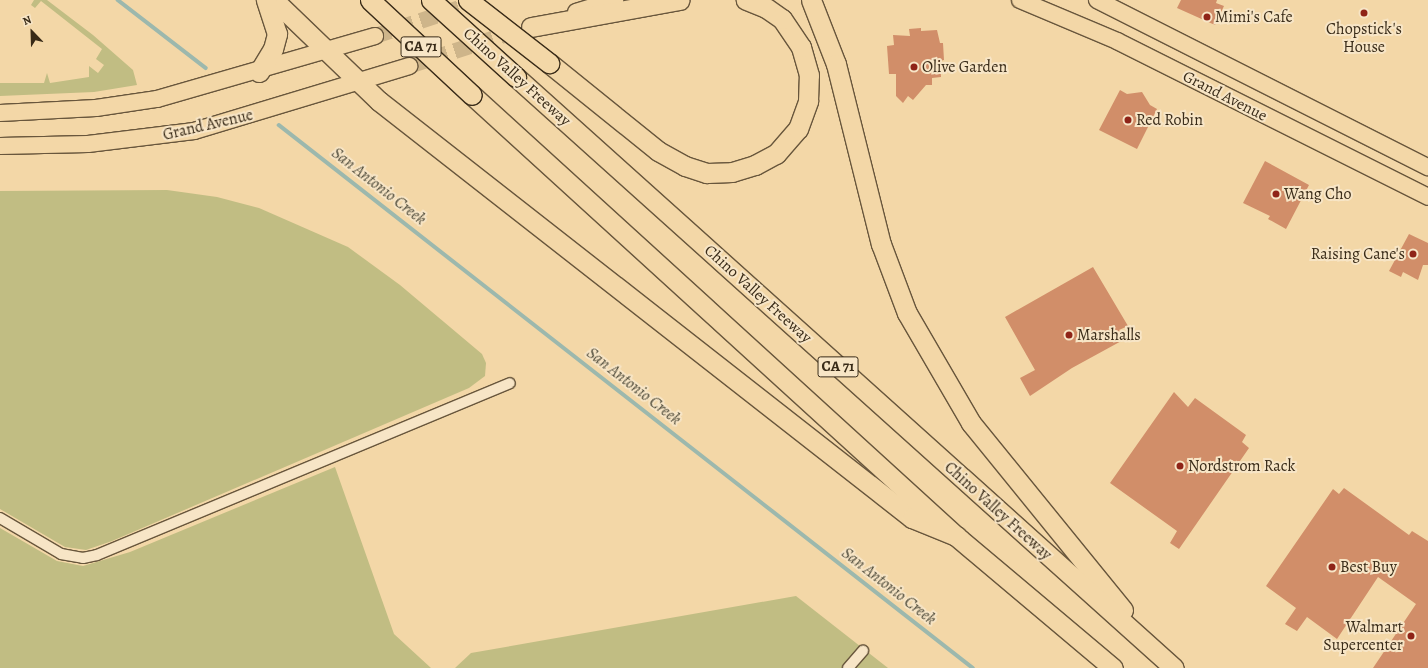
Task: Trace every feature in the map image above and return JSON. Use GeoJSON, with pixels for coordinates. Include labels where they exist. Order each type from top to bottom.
{"type":"FeatureCollection","features":[{"type":"Feature","properties":{"kind":"highway"},"geometry":{"type":"LineString","coordinates":[[259,72],[273,49],[277,34],[266,0]]}},
{"type":"Feature","properties":{"kind":"highway"},"geometry":{"type":"LineString","coordinates":[[274,0],[379,101],[912,518],[956,536]]}},
{"type":"Feature","properties":{"kind":"highway","name":"CA 71"},"geometry":{"type":"LineString","coordinates":[[370,0],[472,95],[956,536],[1113,668]]}},
{"type":"Feature","properties":{"kind":"highway","name":"Chino Valley Freeway"},"geometry":{"type":"LineString","coordinates":[[431,0],[1167,662]]}},
{"type":"Feature","properties":{"kind":"highway"},"geometry":{"type":"LineString","coordinates":[[468,0],[658,150],[685,166],[707,174],[732,172],[755,165],[776,154],[798,129],[808,101],[809,75],[801,47],[782,19],[766,8],[746,0]]}},
{"type":"Feature","properties":{"kind":"highway"},"geometry":{"type":"LineString","coordinates":[[527,28],[680,0]]}},
{"type":"Feature","properties":{"kind":"highway"},"geometry":{"type":"LineString","coordinates":[[811,0],[836,64],[881,244],[907,312],[971,423],[1167,662]]}},
{"type":"Feature","properties":{"kind":"main road"},"geometry":{"type":"LineString","coordinates":[[527,28],[615,0]]}},
{"type":"Feature","properties":{"kind":"main road","name":"Grand Avenue"},"geometry":{"type":"LineString","coordinates":[[1020,0],[1117,41],[1428,198]]}},
{"type":"Feature","properties":{"kind":"main road","name":"Grand Avenue"},"geometry":{"type":"LineString","coordinates":[[1097,0],[1428,167]]}},
{"type":"Feature","properties":{"kind":"main road"},"geometry":{"type":"LineString","coordinates":[[0,113],[96,108],[183,93],[259,72],[375,36]]}},
{"type":"Feature","properties":{"kind":"main road","name":"Grand Avenue"},"geometry":{"type":"LineString","coordinates":[[0,146],[139,139],[222,124],[409,66]]}},
{"type":"Feature","properties":{"kind":"street"},"geometry":{"type":"LineString","coordinates":[[0,518],[61,554],[83,558],[98,555],[510,383]]}},
{"type":"Feature","properties":{"kind":"street"},"geometry":{"type":"LineString","coordinates":[[848,668],[863,651]]}},
{"type":"Feature","properties":{"kind":"shaded area"},"geometry":{"type":"Polygon","coordinates":[[[34,0],[47,0],[93,35],[133,70],[137,85],[94,92],[0,96],[0,83],[44,83],[47,73],[50,83],[89,77],[89,66],[98,73],[104,65],[96,59],[102,49],[41,1],[35,8],[31,5],[34,0]]]}},
{"type":"Feature","properties":{"kind":"shaded area"},"geometry":{"type":"Polygon","coordinates":[[[167,190],[217,197],[259,208],[348,247],[400,285],[482,354],[486,363],[485,376],[469,388],[112,541],[86,550],[65,547],[0,509],[0,191],[167,190]]]}},
{"type":"Feature","properties":{"kind":"shaded area"},"geometry":{"type":"Polygon","coordinates":[[[335,467],[394,634],[431,668],[0,668],[0,528],[57,561],[83,566],[130,552],[335,467]]]}},
{"type":"Feature","properties":{"kind":"shaded area"},"geometry":{"type":"Polygon","coordinates":[[[796,596],[888,668],[455,668],[471,653],[796,596]]]}},
{"type":"Feature","properties":{"kind":"building","name":"Mimi's Cafe"},"geometry":{"type":"Polygon","coordinates":[[[1181,0],[1217,0],[1216,3],[1224,6],[1215,25],[1177,8],[1181,0]]]}},
{"type":"Feature","properties":{"kind":"building","name":"Olive Garden"},"geometry":{"type":"Polygon","coordinates":[[[921,28],[921,31],[937,30],[940,43],[943,43],[944,60],[940,61],[941,77],[932,78],[932,85],[926,85],[913,100],[908,96],[903,103],[896,96],[896,74],[889,74],[887,46],[894,45],[893,35],[910,36],[909,29],[921,28]]]}},
{"type":"Feature","properties":{"kind":"building","name":"Red Robin"},"geometry":{"type":"Polygon","coordinates":[[[1120,90],[1127,94],[1142,92],[1150,105],[1157,109],[1137,149],[1099,130],[1120,90]]]}},
{"type":"Feature","properties":{"kind":"building","name":"Wang Cho"},"geometry":{"type":"Polygon","coordinates":[[[1265,161],[1309,185],[1286,229],[1268,219],[1270,216],[1243,203],[1265,161]]]}},
{"type":"Feature","properties":{"kind":"building","name":"Raising Cane's"},"geometry":{"type":"Polygon","coordinates":[[[1409,234],[1428,243],[1428,265],[1423,265],[1418,280],[1403,272],[1401,277],[1389,271],[1409,234]]]}},
{"type":"Feature","properties":{"kind":"building","name":"Marshalls"},"geometry":{"type":"Polygon","coordinates":[[[1093,267],[1128,326],[1119,330],[1125,339],[1072,368],[1030,396],[1020,378],[1035,370],[1005,317],[1093,267]]]}},
{"type":"Feature","properties":{"kind":"building","name":"Nordstrom Rack"},"geometry":{"type":"Polygon","coordinates":[[[1174,392],[1188,407],[1195,398],[1246,435],[1242,442],[1249,448],[1179,549],[1170,543],[1177,531],[1110,483],[1174,392]]]}},
{"type":"Feature","properties":{"kind":"building","name":"Best Buy"},"geometry":{"type":"Polygon","coordinates":[[[1344,488],[1409,535],[1412,531],[1428,541],[1428,668],[1373,668],[1416,604],[1378,577],[1337,639],[1307,617],[1297,631],[1285,624],[1296,608],[1266,586],[1333,489],[1339,494],[1344,488]]]}},
{"type":"Feature","properties":{"kind":"waterway","name":"San Antonio Creek"},"geometry":{"type":"LineString","coordinates":[[118,0],[206,68]]}},
{"type":"Feature","properties":{"kind":"waterway","name":"San Antonio Creek"},"geometry":{"type":"LineString","coordinates":[[279,125],[973,668]]}},
{"type":"Feature","properties":{"kind":"tunnel"},"geometry":{"type":"LineString","coordinates":[[375,36],[484,0]]}},
{"type":"Feature","properties":{"kind":"tunnel"},"geometry":{"type":"LineString","coordinates":[[409,66],[520,30]]}},
{"type":"Feature","properties":{"kind":"place","name":"Chopstick's House"},"geometry":{"type":"Point","coordinates":[1364,13]}},
{"type":"Feature","properties":{"kind":"place","name":"Mimi's Cafe"},"geometry":{"type":"Point","coordinates":[1207,17]}},
{"type":"Feature","properties":{"kind":"place","name":"Olive Garden"},"geometry":{"type":"Point","coordinates":[914,67]}},
{"type":"Feature","properties":{"kind":"place","name":"Red Robin"},"geometry":{"type":"Point","coordinates":[1128,120]}},
{"type":"Feature","properties":{"kind":"place","name":"Wang Cho"},"geometry":{"type":"Point","coordinates":[1276,194]}},
{"type":"Feature","properties":{"kind":"place","name":"Raising Cane's"},"geometry":{"type":"Point","coordinates":[1413,254]}},
{"type":"Feature","properties":{"kind":"place","name":"Marshalls"},"geometry":{"type":"Point","coordinates":[1069,335]}},
{"type":"Feature","properties":{"kind":"place","name":"Nordstrom Rack"},"geometry":{"type":"Point","coordinates":[1180,466]}},
{"type":"Feature","properties":{"kind":"place","name":"Best Buy"},"geometry":{"type":"Point","coordinates":[1332,567]}},
{"type":"Feature","properties":{"kind":"place","name":"Walmart Supercenter"},"geometry":{"type":"Point","coordinates":[1411,636]}}]}
